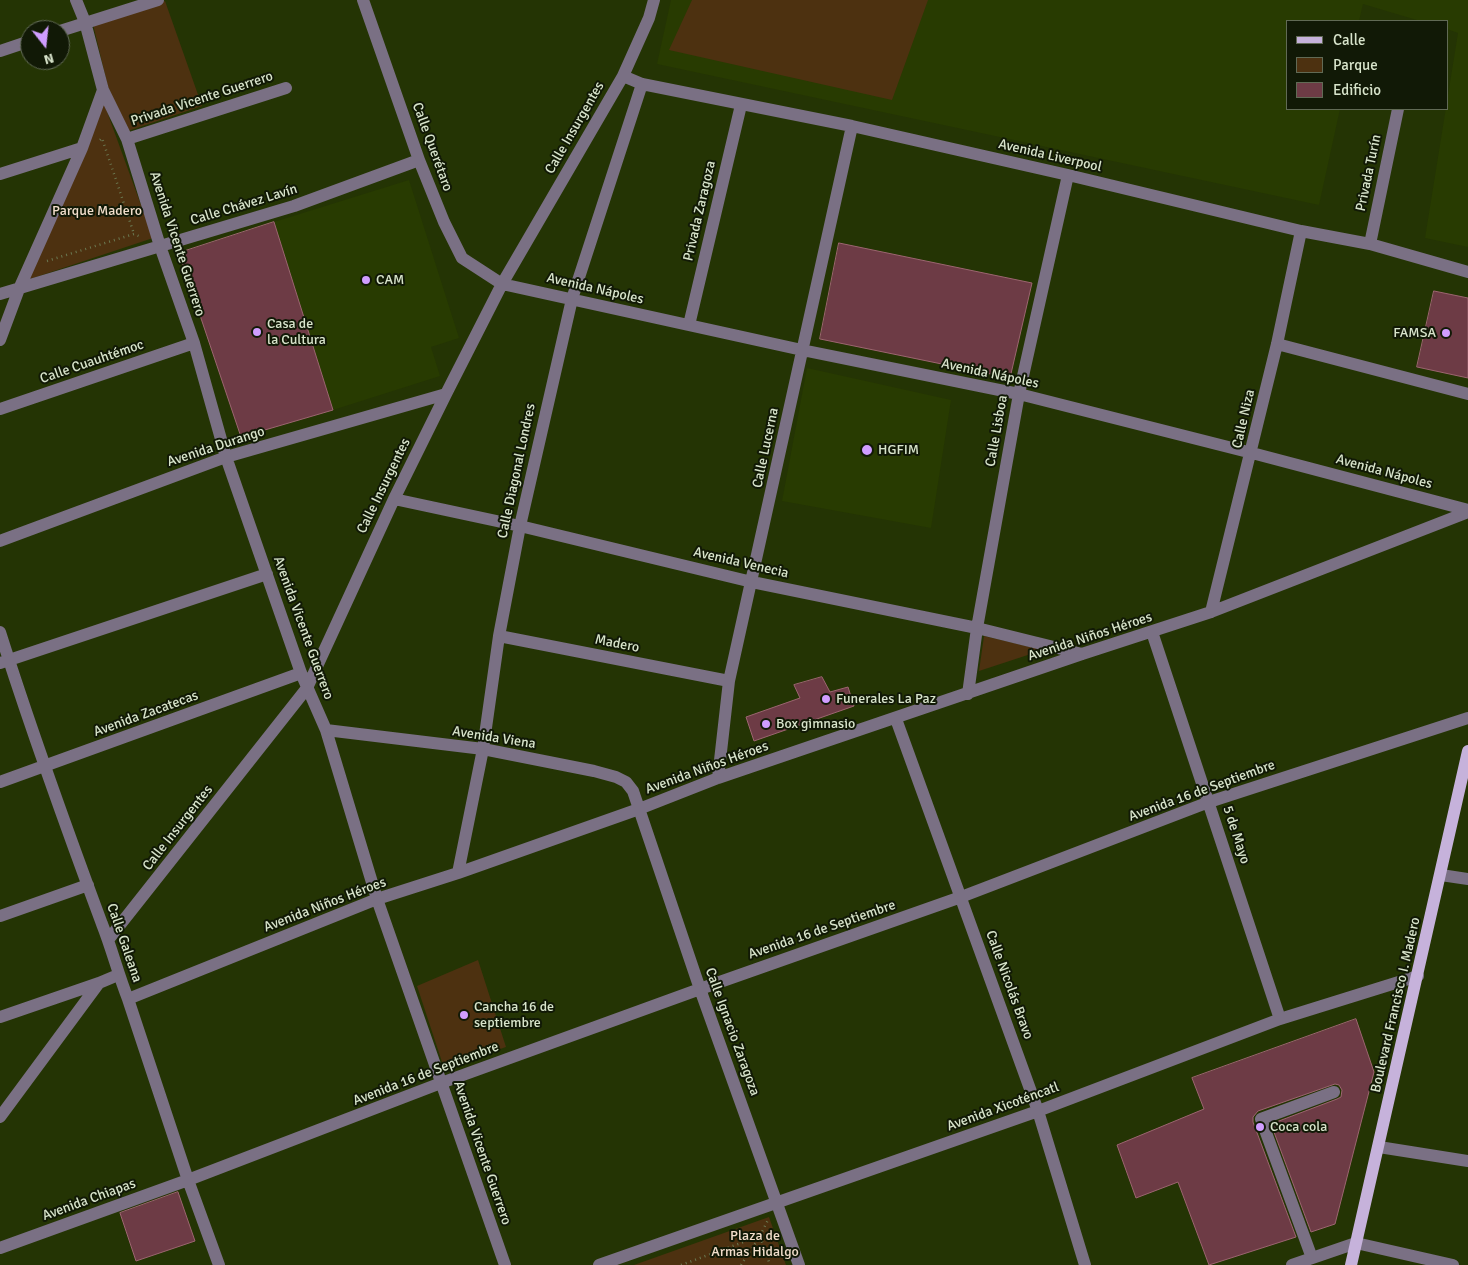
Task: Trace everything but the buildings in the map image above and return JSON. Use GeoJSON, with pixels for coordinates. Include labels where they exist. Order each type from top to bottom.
{"type":"FeatureCollection","features":[{"type":"Feature","properties":{"kind":"main road","name":"Boulevard Francisco I. Madero"},"geometry":{"type":"LineString","coordinates":[[1352,1265],[1468,750]]}},
{"type":"Feature","properties":{"kind":"street","name":"Avenida Vicente Guerrero"},"geometry":{"type":"LineString","coordinates":[[76,0],[85,22],[103,90],[127,139],[160,246],[194,343],[226,457],[301,673],[326,730],[377,900],[505,1265]]}},
{"type":"Feature","properties":{"kind":"street"},"geometry":{"type":"LineString","coordinates":[[70,27],[128,5],[158,0]]}},
{"type":"Feature","properties":{"kind":"street","name":"Calle Querétaro"},"geometry":{"type":"LineString","coordinates":[[363,0],[419,160],[444,222],[462,258],[502,284]]}},
{"type":"Feature","properties":{"kind":"street"},"geometry":{"type":"LineString","coordinates":[[643,0],[650,18]]}},
{"type":"Feature","properties":{"kind":"street"},"geometry":{"type":"LineString","coordinates":[[650,18],[654,0]]}},
{"type":"Feature","properties":{"kind":"street","name":"Calle Insurgentes"},"geometry":{"type":"LineString","coordinates":[[108,940],[307,688],[394,499],[502,284],[623,76],[650,18]]}},
{"type":"Feature","properties":{"kind":"street"},"geometry":{"type":"LineString","coordinates":[[0,51],[20,44]]}},
{"type":"Feature","properties":{"kind":"street","name":"Avenida Liverpool"},"geometry":{"type":"LineString","coordinates":[[623,76],[642,84],[852,126],[1301,231],[1370,244],[1468,272]]}},
{"type":"Feature","properties":{"kind":"street","name":"Calle Diagonal Londres"},"geometry":{"type":"LineString","coordinates":[[458,873],[483,750],[499,636],[520,526],[572,299],[642,84]]}},
{"type":"Feature","properties":{"kind":"street","name":"Privada Vicente Guerrero"},"geometry":{"type":"LineString","coordinates":[[127,139],[286,88]]}},
{"type":"Feature","properties":{"kind":"street"},"geometry":{"type":"LineString","coordinates":[[0,340],[19,289],[82,148],[103,90]]}},
{"type":"Feature","properties":{"kind":"street","name":"Privada Zaragoza"},"geometry":{"type":"LineString","coordinates":[[689,325],[741,104]]}},
{"type":"Feature","properties":{"kind":"street","name":"Privada Turín"},"geometry":{"type":"LineString","coordinates":[[1370,244],[1398,110]]}},
{"type":"Feature","properties":{"kind":"street","name":"Calle Lucerna"},"geometry":{"type":"LineString","coordinates":[[718,778],[729,681],[852,126]]}},
{"type":"Feature","properties":{"kind":"street"},"geometry":{"type":"LineString","coordinates":[[0,174],[82,148]]}},
{"type":"Feature","properties":{"kind":"street","name":"Calle Chávez Lavín"},"geometry":{"type":"LineString","coordinates":[[0,294],[294,206],[419,160]]}},
{"type":"Feature","properties":{"kind":"street","name":"Calle Lisboa"},"geometry":{"type":"LineString","coordinates":[[968,694],[977,628],[1019,394],[1068,175]]}},
{"type":"Feature","properties":{"kind":"street","name":"Calle Niza"},"geometry":{"type":"LineString","coordinates":[[1212,612],[1252,453],[1301,231]]}},
{"type":"Feature","properties":{"kind":"street","name":"Avenida Nápoles"},"geometry":{"type":"LineString","coordinates":[[502,284],[802,350],[1019,394],[1252,453],[1468,511]]}},
{"type":"Feature","properties":{"kind":"street","name":"Calle Cuauhtémoc"},"geometry":{"type":"LineString","coordinates":[[0,409],[194,343]]}},
{"type":"Feature","properties":{"kind":"street"},"geometry":{"type":"LineString","coordinates":[[1277,344],[1468,394]]}},
{"type":"Feature","properties":{"kind":"street","name":"Avenida Durango"},"geometry":{"type":"LineString","coordinates":[[0,541],[226,457],[446,394]]}},
{"type":"Feature","properties":{"kind":"street","name":"Avenida Venecia"},"geometry":{"type":"LineString","coordinates":[[394,499],[520,526],[752,582],[977,628],[1082,654]]}},
{"type":"Feature","properties":{"kind":"street","name":"Avenida Niños Héroes"},"geometry":{"type":"LineString","coordinates":[[128,999],[377,900],[639,809],[718,778],[896,719],[1082,654],[1212,612],[1468,511]]}},
{"type":"Feature","properties":{"kind":"street"},"geometry":{"type":"LineString","coordinates":[[5,662],[267,574]]}},
{"type":"Feature","properties":{"kind":"street","name":"Calle Galeana"},"geometry":{"type":"LineString","coordinates":[[0,632],[5,662],[108,940],[118,975],[128,999],[188,1180],[219,1265]]}},
{"type":"Feature","properties":{"kind":"street","name":"5 de Mayo"},"geometry":{"type":"LineString","coordinates":[[1152,632],[1280,1019]]}},
{"type":"Feature","properties":{"kind":"street","name":"Madero"},"geometry":{"type":"LineString","coordinates":[[499,636],[729,681]]}},
{"type":"Feature","properties":{"kind":"street","name":"Avenida Zacatecas"},"geometry":{"type":"LineString","coordinates":[[0,782],[301,673]]}},
{"type":"Feature","properties":{"kind":"street","name":"Avenida 16 de Septiembre"},"geometry":{"type":"LineString","coordinates":[[188,1180],[441,1083],[961,897],[1209,802],[1468,718]]}},
{"type":"Feature","properties":{"kind":"street","name":"Calle Nicolás Bravo"},"geometry":{"type":"LineString","coordinates":[[896,719],[1038,1111],[1084,1265]]}},
{"type":"Feature","properties":{"kind":"street","name":"Avenida Viena"},"geometry":{"type":"LineString","coordinates":[[326,730],[483,750],[616,777],[626,782],[633,791],[639,809]]}},
{"type":"Feature","properties":{"kind":"street","name":"Calle Ignacio Zaragoza"},"geometry":{"type":"LineString","coordinates":[[639,809],[700,989],[799,1265]]}},
{"type":"Feature","properties":{"kind":"street"},"geometry":{"type":"LineString","coordinates":[[1441,875],[1468,880]]}},
{"type":"Feature","properties":{"kind":"street"},"geometry":{"type":"LineString","coordinates":[[0,916],[88,886]]}},
{"type":"Feature","properties":{"kind":"street"},"geometry":{"type":"LineString","coordinates":[[0,1016],[99,984],[118,975]]}},
{"type":"Feature","properties":{"kind":"street","name":"Avenida Xicoténcatl"},"geometry":{"type":"LineString","coordinates":[[599,1265],[1038,1111],[1280,1019],[1418,976]]}},
{"type":"Feature","properties":{"kind":"street"},"geometry":{"type":"LineString","coordinates":[[0,1117],[99,984]]}},
{"type":"Feature","properties":{"kind":"street"},"geometry":{"type":"LineString","coordinates":[[1312,1258],[1261,1119],[1334,1092]]}},
{"type":"Feature","properties":{"kind":"street"},"geometry":{"type":"LineString","coordinates":[[1379,1147],[1468,1161]]}},
{"type":"Feature","properties":{"kind":"street","name":"Avenida Chiapas"},"geometry":{"type":"LineString","coordinates":[[0,1248],[188,1180]]}},
{"type":"Feature","properties":{"kind":"street"},"geometry":{"type":"LineString","coordinates":[[1292,1265],[1356,1243],[1453,1265]]}},
{"type":"Feature","properties":{"kind":"path"},"geometry":{"type":"LineString","coordinates":[[43,263],[134,234],[102,138],[97,147]]}},
{"type":"Feature","properties":{"kind":"path"},"geometry":{"type":"LineString","coordinates":[[681,1265],[760,1236]]}},
{"type":"Feature","properties":{"kind":"path"},"geometry":{"type":"LineString","coordinates":[[741,1265],[760,1236]]}},
{"type":"Feature","properties":{"kind":"path"},"geometry":{"type":"LineString","coordinates":[[760,1236],[770,1265]]}},
{"type":"Feature","properties":{"kind":"shaded area"},"geometry":{"type":"Polygon","coordinates":[[[671,0],[1468,0],[1468,247],[1425,238],[1446,110],[1448,110],[1448,95],[1458,33],[1448,29],[1448,20],[1417,20],[1363,4],[1359,20],[1286,20],[1286,110],[1340,110],[1319,205],[657,64],[671,0]]]}},
{"type":"Feature","properties":{"kind":"shaded area","name":"CAM"},"geometry":{"type":"Polygon","coordinates":[[[409,180],[459,338],[431,347],[440,376],[333,410],[274,222],[409,180]]]}},
{"type":"Feature","properties":{"kind":"shaded area","name":"HGFIM"},"geometry":{"type":"Polygon","coordinates":[[[807,368],[951,400],[931,528],[782,501],[807,368]]]}},
{"type":"Feature","properties":{"kind":"green space"},"geometry":{"type":"Polygon","coordinates":[[[692,0],[928,0],[892,100],[669,50],[692,0]]]}},
{"type":"Feature","properties":{"kind":"green space"},"geometry":{"type":"Polygon","coordinates":[[[165,1],[202,106],[128,131],[108,87],[92,20],[165,1]]]}},
{"type":"Feature","properties":{"kind":"green space","name":"Parque Madero"},"geometry":{"type":"Polygon","coordinates":[[[102,98],[153,238],[15,284],[102,98]]]}},
{"type":"Feature","properties":{"kind":"green space"},"geometry":{"type":"Polygon","coordinates":[[[984,636],[1043,650],[979,671],[984,636]]]}},
{"type":"Feature","properties":{"kind":"green space","name":"Cancha 16 de septiembre"},"geometry":{"type":"Polygon","coordinates":[[[478,960],[506,1047],[444,1068],[417,986],[478,960]]]}},
{"type":"Feature","properties":{"kind":"green space","name":"Plaza de Armas Hidalgo"},"geometry":{"type":"Polygon","coordinates":[[[769,1217],[786,1265],[634,1265],[769,1217]]]}},
{"type":"Feature","properties":{"kind":"place","name":"CAM"},"geometry":{"type":"Point","coordinates":[366,280]}},
{"type":"Feature","properties":{"kind":"place","name":"Casa de la Cultura"},"geometry":{"type":"Point","coordinates":[257,332]}},
{"type":"Feature","properties":{"kind":"place","name":"FAMSA"},"geometry":{"type":"Point","coordinates":[1446,333]}},
{"type":"Feature","properties":{"kind":"place","name":"HGFIM"},"geometry":{"type":"Point","coordinates":[867,450]}},
{"type":"Feature","properties":{"kind":"place","name":"Funerales La Paz"},"geometry":{"type":"Point","coordinates":[826,699]}},
{"type":"Feature","properties":{"kind":"place","name":"Box gimnasio"},"geometry":{"type":"Point","coordinates":[766,724]}},
{"type":"Feature","properties":{"kind":"place","name":"Cancha 16 de septiembre"},"geometry":{"type":"Point","coordinates":[464,1015]}},
{"type":"Feature","properties":{"kind":"place","name":"Coca cola"},"geometry":{"type":"Point","coordinates":[1260,1127]}}]}
